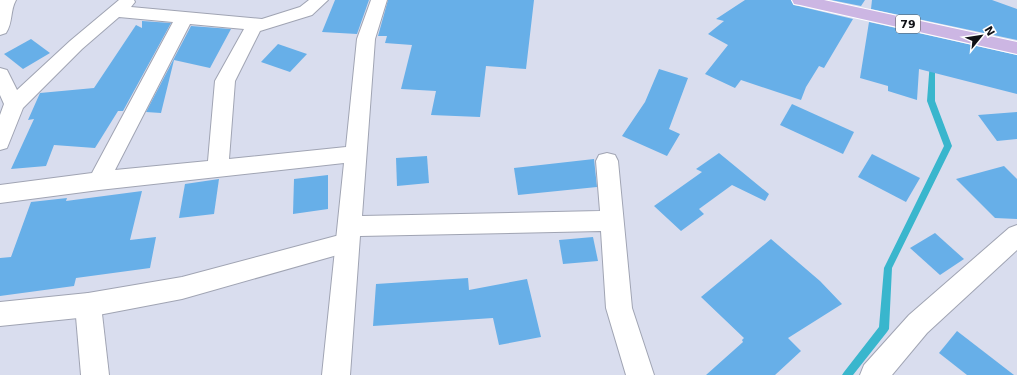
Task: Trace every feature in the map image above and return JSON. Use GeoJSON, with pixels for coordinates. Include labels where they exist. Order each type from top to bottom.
{"type":"FeatureCollection","features":[{"type":"Feature","properties":{"kind":"main road","name":"79"},"geometry":{"type":"LineString","coordinates":[[800,0],[1017,48]]}},
{"type":"Feature","properties":{"kind":"street"},"geometry":{"type":"LineString","coordinates":[[0,29],[4,6],[8,0]]}},
{"type":"Feature","properties":{"kind":"street"},"geometry":{"type":"LineString","coordinates":[[0,142],[14,104],[76,45],[130,0]]}},
{"type":"Feature","properties":{"kind":"street"},"geometry":{"type":"LineString","coordinates":[[115,11],[263,25],[306,11],[320,0]]}},
{"type":"Feature","properties":{"kind":"street"},"geometry":{"type":"LineString","coordinates":[[336,375],[366,39],[379,0]]}},
{"type":"Feature","properties":{"kind":"street"},"geometry":{"type":"LineString","coordinates":[[99,181],[184,18]]}},
{"type":"Feature","properties":{"kind":"street"},"geometry":{"type":"LineString","coordinates":[[218,168],[225,82],[255,24]]}},
{"type":"Feature","properties":{"kind":"street"},"geometry":{"type":"LineString","coordinates":[[0,75],[14,104]]}},
{"type":"Feature","properties":{"kind":"street"},"geometry":{"type":"LineString","coordinates":[[0,194],[99,181],[356,154]]}},
{"type":"Feature","properties":{"kind":"street"},"geometry":{"type":"LineString","coordinates":[[607,161],[619,308],[640,375]]}},
{"type":"Feature","properties":{"kind":"street"},"geometry":{"type":"LineString","coordinates":[[0,314],[88,305],[182,288],[348,235],[612,221]]}},
{"type":"Feature","properties":{"kind":"street"},"geometry":{"type":"LineString","coordinates":[[874,375],[918,324],[1017,235]]}},
{"type":"Feature","properties":{"kind":"street"},"geometry":{"type":"LineString","coordinates":[[88,305],[95,375]]}},
{"type":"Feature","properties":{"kind":"building"},"geometry":{"type":"Polygon","coordinates":[[[335,0],[369,0],[357,34],[322,32],[335,0]]]}},
{"type":"Feature","properties":{"kind":"building"},"geometry":{"type":"Polygon","coordinates":[[[388,0],[534,0],[526,69],[486,66],[480,117],[431,115],[436,91],[401,89],[412,45],[385,43],[387,36],[378,36],[388,0]]]}},
{"type":"Feature","properties":{"kind":"building"},"geometry":{"type":"Polygon","coordinates":[[[745,0],[791,0],[794,5],[853,19],[824,68],[819,66],[806,87],[801,100],[741,80],[735,88],[705,74],[728,45],[708,34],[724,21],[716,19],[745,0]]]}},
{"type":"Feature","properties":{"kind":"building"},"geometry":{"type":"Polygon","coordinates":[[[831,0],[865,0],[861,6],[831,0]]]}},
{"type":"Feature","properties":{"kind":"building"},"geometry":{"type":"Polygon","coordinates":[[[872,0],[992,0],[1017,9],[1017,40],[871,9],[872,0]]]}},
{"type":"Feature","properties":{"kind":"building"},"geometry":{"type":"Polygon","coordinates":[[[142,21],[171,23],[123,111],[118,111],[95,148],[54,145],[46,166],[11,169],[34,119],[28,120],[40,93],[94,88],[136,25],[142,28],[142,21]]]}},
{"type":"Feature","properties":{"kind":"building"},"geometry":{"type":"Polygon","coordinates":[[[869,22],[1017,55],[1017,94],[919,69],[917,100],[888,91],[888,86],[860,78],[869,22]]]}},
{"type":"Feature","properties":{"kind":"building"},"geometry":{"type":"Polygon","coordinates":[[[191,26],[231,29],[210,68],[174,60],[161,113],[146,112],[191,26]]]}},
{"type":"Feature","properties":{"kind":"building"},"geometry":{"type":"Polygon","coordinates":[[[31,39],[50,53],[23,69],[4,54],[31,39]]]}},
{"type":"Feature","properties":{"kind":"building"},"geometry":{"type":"Polygon","coordinates":[[[278,44],[307,54],[290,72],[261,62],[278,44]]]}},
{"type":"Feature","properties":{"kind":"building"},"geometry":{"type":"Polygon","coordinates":[[[659,69],[688,78],[669,129],[680,134],[667,156],[622,136],[645,102],[659,69]]]}},
{"type":"Feature","properties":{"kind":"building"},"geometry":{"type":"Polygon","coordinates":[[[792,104],[854,132],[843,154],[780,125],[792,104]]]}},
{"type":"Feature","properties":{"kind":"building"},"geometry":{"type":"Polygon","coordinates":[[[1017,112],[1017,139],[997,141],[978,115],[1017,112]]]}},
{"type":"Feature","properties":{"kind":"building"},"geometry":{"type":"Polygon","coordinates":[[[719,153],[769,194],[765,201],[732,185],[699,209],[704,214],[681,231],[654,206],[702,172],[696,169],[719,153]]]}},
{"type":"Feature","properties":{"kind":"building"},"geometry":{"type":"Polygon","coordinates":[[[872,154],[920,178],[906,202],[858,177],[872,154]]]}},
{"type":"Feature","properties":{"kind":"building"},"geometry":{"type":"Polygon","coordinates":[[[427,156],[429,183],[397,186],[396,158],[427,156]]]}},
{"type":"Feature","properties":{"kind":"building"},"geometry":{"type":"Polygon","coordinates":[[[594,159],[597,187],[518,195],[514,168],[594,159]]]}},
{"type":"Feature","properties":{"kind":"building"},"geometry":{"type":"Polygon","coordinates":[[[1004,166],[1017,179],[1017,219],[995,218],[956,179],[1004,166]]]}},
{"type":"Feature","properties":{"kind":"building"},"geometry":{"type":"Polygon","coordinates":[[[328,175],[328,209],[293,214],[294,179],[328,175]]]}},
{"type":"Feature","properties":{"kind":"building"},"geometry":{"type":"Polygon","coordinates":[[[219,179],[214,214],[179,218],[185,184],[219,179]]]}},
{"type":"Feature","properties":{"kind":"building"},"geometry":{"type":"Polygon","coordinates":[[[142,191],[130,240],[156,237],[150,268],[76,278],[74,286],[0,296],[0,258],[11,257],[31,202],[67,198],[66,201],[142,191]]]}},
{"type":"Feature","properties":{"kind":"building"},"geometry":{"type":"Polygon","coordinates":[[[935,233],[964,259],[940,275],[910,248],[935,233]]]}},
{"type":"Feature","properties":{"kind":"building"},"geometry":{"type":"Polygon","coordinates":[[[593,237],[598,261],[563,264],[559,240],[593,237]]]}},
{"type":"Feature","properties":{"kind":"building"},"geometry":{"type":"Polygon","coordinates":[[[771,239],[820,281],[842,304],[788,338],[801,351],[775,375],[706,375],[743,342],[742,340],[744,338],[701,297],[771,239]]]}},
{"type":"Feature","properties":{"kind":"building"},"geometry":{"type":"Polygon","coordinates":[[[468,278],[469,290],[527,279],[541,337],[499,345],[493,318],[373,326],[376,284],[468,278]]]}},
{"type":"Feature","properties":{"kind":"building"},"geometry":{"type":"Polygon","coordinates":[[[957,331],[1014,375],[967,375],[939,353],[957,331]]]}},
{"type":"Feature","properties":{"kind":"waterway"},"geometry":{"type":"LineString","coordinates":[[847,375],[884,329],[888,268],[948,146],[931,101],[932,63]]}}]}
